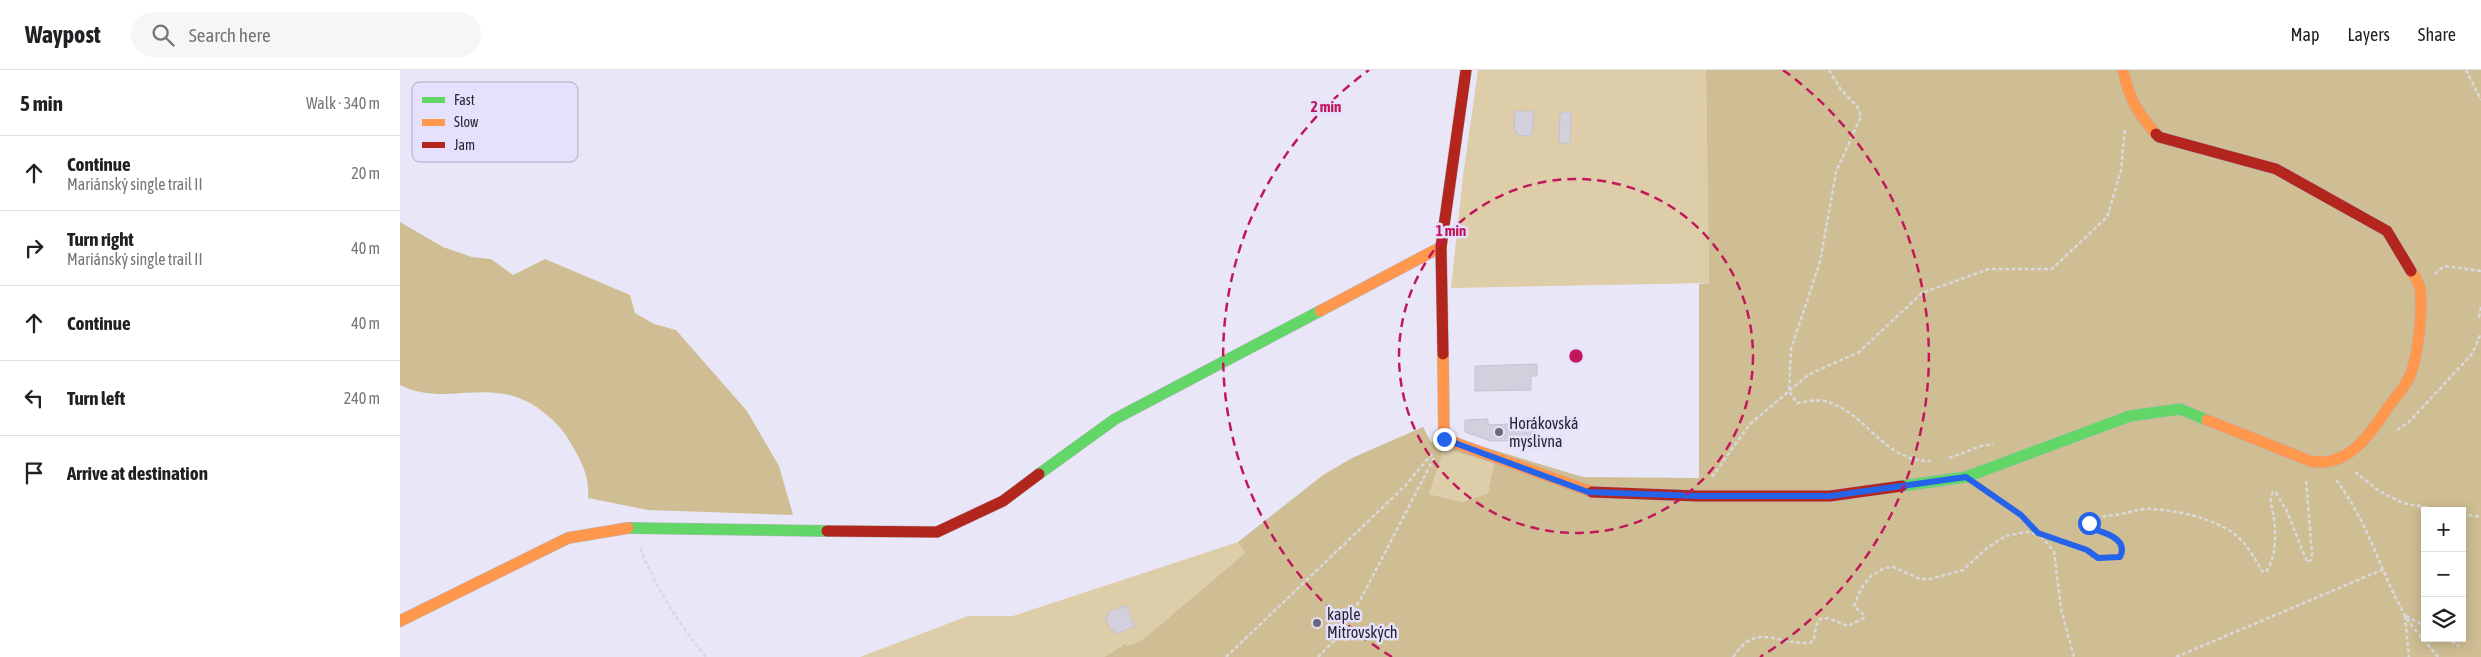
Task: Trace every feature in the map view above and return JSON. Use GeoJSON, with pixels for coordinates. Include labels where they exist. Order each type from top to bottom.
{"type":"FeatureCollection","features":[{"type":"Feature","properties":{"kind":"street"},"geometry":{"type":"LineString","coordinates":[[1466,70],[1441,247],[1444,439],[1588,492],[1698,496],[1830,496],[1966,477],[2130,416],[2180,409],[2310,461],[2324,464],[2339,459],[2353,450],[2373,429],[2409,378],[2420,329],[2420,286],[2387,231],[2276,169],[2160,137],[2142,119],[2128,94],[2123,70]]}},
{"type":"Feature","properties":{"kind":"street"},"geometry":{"type":"LineString","coordinates":[[400,621],[568,538],[619,528],[937,532],[1003,501],[1115,420],[1441,247]]}},
{"type":"Feature","properties":{"kind":"path"},"geometry":{"type":"LineString","coordinates":[[1829,70],[1840,90],[1857,106],[1861,116],[1836,172],[1820,262],[1791,349],[1789,391],[1797,403],[1823,401],[1843,408],[1893,451],[1919,461],[1935,460]]}},
{"type":"Feature","properties":{"kind":"path"},"geometry":{"type":"LineString","coordinates":[[2466,70],[2481,100]]}},
{"type":"Feature","properties":{"kind":"path"},"geometry":{"type":"LineString","coordinates":[[1698,496],[1749,425],[1808,375],[1859,352],[1922,293],[1989,270],[2052,269],[2107,217],[2121,171],[2126,123]]}},
{"type":"Feature","properties":{"kind":"path"},"geometry":{"type":"LineString","coordinates":[[2420,286],[2444,266],[2481,271]]}},
{"type":"Feature","properties":{"kind":"path"},"geometry":{"type":"LineString","coordinates":[[2481,307],[2479,317],[2481,319]]}},
{"type":"Feature","properties":{"kind":"path"},"geometry":{"type":"LineString","coordinates":[[2393,432],[2408,423],[2472,354],[2481,333]]}},
{"type":"Feature","properties":{"kind":"path"},"geometry":{"type":"LineString","coordinates":[[1226,657],[1404,486],[1444,439]]}},
{"type":"Feature","properties":{"kind":"path"},"geometry":{"type":"LineString","coordinates":[[1318,657],[1338,637],[1363,595],[1444,439]]}},
{"type":"Feature","properties":{"kind":"path"},"geometry":{"type":"LineString","coordinates":[[1943,460],[1984,445],[2000,445]]}},
{"type":"Feature","properties":{"kind":"path"},"geometry":{"type":"LineString","coordinates":[[2339,459],[2379,491],[2403,504],[2421,507]]}},
{"type":"Feature","properties":{"kind":"path"},"geometry":{"type":"LineString","coordinates":[[1733,657],[1742,644],[1756,636],[1810,643],[1814,639],[1816,626],[1820,619],[1828,618],[1848,626],[1858,622],[1864,618],[1864,614],[1854,606],[1854,601],[1870,577],[1884,568],[1893,567],[1920,579],[1930,579],[1963,570],[1988,547],[2006,536],[2026,532],[2038,533],[2087,550],[2098,558],[2120,557],[2123,552],[2122,545],[2112,534],[2092,529],[2089,523],[2093,518],[2147,509],[2202,519],[2233,532],[2255,557],[2262,571],[2266,572],[2273,557],[2275,529],[2270,498],[2272,492],[2276,493],[2287,511],[2307,562],[2311,560],[2312,554],[2306,474],[2310,461]]}},
{"type":"Feature","properties":{"kind":"path"},"geometry":{"type":"LineString","coordinates":[[1966,477],[2021,515],[2054,551],[2061,609],[2074,657]]}},
{"type":"Feature","properties":{"kind":"path"},"geometry":{"type":"LineString","coordinates":[[2344,491],[2359,513],[2368,538],[2405,615],[2438,657]]}},
{"type":"Feature","properties":{"kind":"path"},"geometry":{"type":"LineString","coordinates":[[2466,515],[2481,517]]}},
{"type":"Feature","properties":{"kind":"path"},"geometry":{"type":"LineString","coordinates":[[632,529],[653,581],[706,657]]}},
{"type":"Feature","properties":{"kind":"path"},"geometry":{"type":"LineString","coordinates":[[2176,657],[2384,569]]}},
{"type":"Feature","properties":{"kind":"path"},"geometry":{"type":"LineString","coordinates":[[2405,615],[2421,624]]}},
{"type":"Feature","properties":{"kind":"path"},"geometry":{"type":"LineString","coordinates":[[2405,615],[2409,657]]}},
{"type":"Feature","properties":{"kind":"path"},"geometry":{"type":"LineString","coordinates":[[2452,642],[2459,646]]}},
{"type":"Feature","properties":{"kind":"shaded area"},"geometry":{"type":"Polygon","coordinates":[[[1478,70],[1706,70],[1709,283],[1451,288],[1463,176],[1478,70]]]}},
{"type":"Feature","properties":{"kind":"shaded area"},"geometry":{"type":"Polygon","coordinates":[[[1706,70],[2481,70],[2481,657],[1104,657],[1126,643],[1127,646],[1141,641],[1245,553],[1238,542],[1323,475],[1352,458],[1423,427],[1431,442],[1467,442],[1583,477],[1699,478],[1699,284],[1709,283],[1706,70]],[[1444,449],[1429,494],[1463,502],[1488,493],[1494,463],[1444,449]]]}},
{"type":"Feature","properties":{"kind":"shaded area"},"geometry":{"type":"Polygon","coordinates":[[[400,222],[443,247],[472,257],[491,259],[513,275],[545,259],[630,295],[635,313],[654,324],[676,330],[747,411],[779,466],[793,515],[648,510],[588,498],[588,483],[584,469],[567,437],[554,421],[524,400],[505,394],[488,392],[435,394],[400,385],[400,222]]]}},
{"type":"Feature","properties":{"kind":"shaded area"},"geometry":{"type":"Polygon","coordinates":[[[1444,449],[1494,463],[1488,493],[1463,502],[1429,494],[1444,449]]]}},
{"type":"Feature","properties":{"kind":"shaded area"},"geometry":{"type":"Polygon","coordinates":[[[1238,542],[1245,553],[1141,641],[1127,646],[1125,643],[1104,657],[860,657],[968,616],[1013,616],[1238,542]]]}},
{"type":"Feature","properties":{"kind":"building"},"geometry":{"type":"Polygon","coordinates":[[[1515,111],[1534,111],[1532,136],[1517,135],[1517,131],[1514,131],[1515,111]]]}},
{"type":"Feature","properties":{"kind":"building"},"geometry":{"type":"Polygon","coordinates":[[[1560,112],[1571,112],[1570,143],[1559,143],[1560,112]]]}},
{"type":"Feature","properties":{"kind":"building"},"geometry":{"type":"Polygon","coordinates":[[[1537,364],[1537,376],[1531,376],[1531,390],[1475,391],[1475,366],[1537,364]]]}},
{"type":"Feature","properties":{"kind":"building","name":"Horákovská myslivna"},"geometry":{"type":"Polygon","coordinates":[[[1488,419],[1488,425],[1533,423],[1533,440],[1491,441],[1465,432],[1465,420],[1488,419]]]}},
{"type":"Feature","properties":{"kind":"building"},"geometry":{"type":"Polygon","coordinates":[[[1126,605],[1135,626],[1116,634],[1114,629],[1111,631],[1105,617],[1108,616],[1107,613],[1126,605]]]}},
{"type":"Feature","properties":{"kind":"traffic: fast"},"geometry":{"type":"LineString","coordinates":[[1039,474],[1115,419],[1320,311]]}},
{"type":"Feature","properties":{"kind":"traffic: fast"},"geometry":{"type":"LineString","coordinates":[[1902,486],[1966,477],[2130,416],[2180,409],[2207,420]]}},
{"type":"Feature","properties":{"kind":"traffic: fast"},"geometry":{"type":"LineString","coordinates":[[628,528],[827,531]]}},
{"type":"Feature","properties":{"kind":"traffic: slow"},"geometry":{"type":"LineString","coordinates":[[2123,70],[2135,105],[2156,134]]}},
{"type":"Feature","properties":{"kind":"traffic: slow"},"geometry":{"type":"LineString","coordinates":[[1320,311],[1441,247]]}},
{"type":"Feature","properties":{"kind":"traffic: slow"},"geometry":{"type":"LineString","coordinates":[[2207,420],[2310,461],[2324,462],[2336,460],[2357,447],[2374,428],[2405,385],[2412,370],[2419,334],[2421,297],[2418,281],[2411,271]]}},
{"type":"Feature","properties":{"kind":"traffic: slow"},"geometry":{"type":"LineString","coordinates":[[1443,354],[1444,439],[1592,492]]}},
{"type":"Feature","properties":{"kind":"traffic: slow"},"geometry":{"type":"LineString","coordinates":[[400,621],[568,538],[628,528]]}},
{"type":"Feature","properties":{"kind":"traffic: jam"},"geometry":{"type":"LineString","coordinates":[[1443,354],[1441,247],[1466,70]]}},
{"type":"Feature","properties":{"kind":"traffic: jam"},"geometry":{"type":"LineString","coordinates":[[2156,134],[2159,137],[2276,169],[2387,231],[2411,271]]}},
{"type":"Feature","properties":{"kind":"traffic: jam"},"geometry":{"type":"LineString","coordinates":[[827,531],[937,532],[1003,501],[1039,474]]}},
{"type":"Feature","properties":{"kind":"traffic: jam"},"geometry":{"type":"LineString","coordinates":[[1592,492],[1698,496],[1830,496],[1902,486]]}},
{"type":"Feature","properties":{"kind":"place","name":"Horákovská myslivna"},"geometry":{"type":"Point","coordinates":[1499,432]}},
{"type":"Feature","properties":{"kind":"place","name":"kaple Mitrovských"},"geometry":{"type":"Point","coordinates":[1317,623]}},
{"type":"Feature","properties":{"kind":"route"},"geometry":{"type":"LineString","coordinates":[[1444,439],[1588,492],[1698,496],[1830,496],[1966,477],[2021,515],[2038,533],[2087,550],[2098,558],[2120,557],[2123,552],[2122,545],[2117,542],[2112,534],[2092,529],[2089,523]]}}]}
